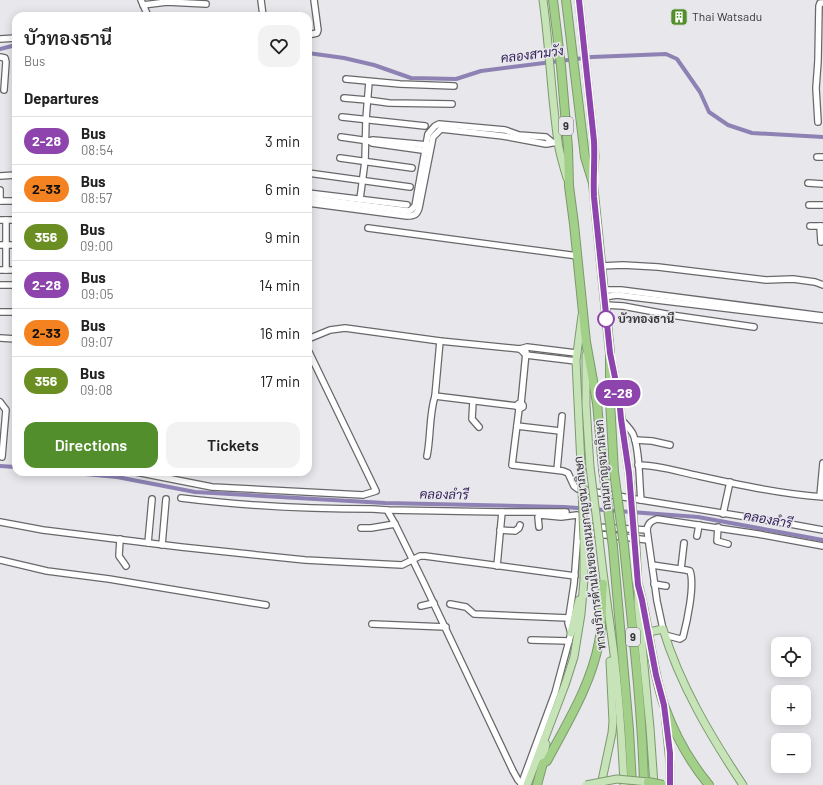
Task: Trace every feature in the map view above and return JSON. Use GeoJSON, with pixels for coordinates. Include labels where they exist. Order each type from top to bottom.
{"type":"FeatureCollection","features":[{"type":"Feature","properties":{"kind":"highway","name":"ถนนกาญจนาภิเษก"},"geometry":{"type":"LineString","coordinates":[[553,0],[561,66],[568,148],[569,186],[578,256],[582,311],[597,403],[603,469],[613,547],[625,730],[632,785]]}},
{"type":"Feature","properties":{"kind":"highway","name":"ถนนกาญจนาภิเษก"},"geometry":{"type":"LineString","coordinates":[[566,0],[585,157],[593,184],[610,353],[610,401],[614,472],[646,728],[650,784]]}},
{"type":"Feature","properties":{"kind":"highway"},"geometry":{"type":"LineString","coordinates":[[537,785],[543,764],[547,761],[575,707],[595,658],[601,628],[601,600],[603,584]]}},
{"type":"Feature","properties":{"kind":"highway"},"geometry":{"type":"LineString","coordinates":[[638,585],[649,632],[656,675],[664,705],[686,752],[709,785]]}},
{"type":"Feature","properties":{"kind":"highway"},"geometry":{"type":"LineString","coordinates":[[650,784],[663,785]]}},
{"type":"Feature","properties":{"kind":"main road"},"geometry":{"type":"LineString","coordinates":[[543,0],[551,69],[555,142],[569,186]]}},
{"type":"Feature","properties":{"kind":"main road"},"geometry":{"type":"LineString","coordinates":[[579,0],[595,157],[593,184]]}},
{"type":"Feature","properties":{"kind":"main road"},"geometry":{"type":"LineString","coordinates":[[523,784],[565,685],[574,657],[580,624],[584,580],[584,540],[576,353],[582,311]]}},
{"type":"Feature","properties":{"kind":"main road","name":"ทางบริการด้านในของถนนกาญจนาภิเษก"},"geometry":{"type":"LineString","coordinates":[[586,342],[586,405],[590,467],[603,584],[619,699],[625,730],[624,785]]}},
{"type":"Feature","properties":{"kind":"main road"},"geometry":{"type":"LineString","coordinates":[[610,353],[619,397],[629,473],[636,548],[646,728]]}},
{"type":"Feature","properties":{"kind":"main road"},"geometry":{"type":"LineString","coordinates":[[571,633],[584,580]]}},
{"type":"Feature","properties":{"kind":"main road"},"geometry":{"type":"LineString","coordinates":[[649,632],[664,632],[676,667],[685,687],[744,785]]}},
{"type":"Feature","properties":{"kind":"main road"},"geometry":{"type":"LineString","coordinates":[[601,785],[613,722],[610,663],[612,641]]}},
{"type":"Feature","properties":{"kind":"main road"},"geometry":{"type":"LineString","coordinates":[[543,764],[543,758],[550,731],[561,706],[565,685]]}},
{"type":"Feature","properties":{"kind":"main road"},"geometry":{"type":"LineString","coordinates":[[664,705],[669,750],[670,785]]}},
{"type":"Feature","properties":{"kind":"main road"},"geometry":{"type":"LineString","coordinates":[[586,785],[617,779],[650,784]]}},
{"type":"Feature","properties":{"kind":"street"},"geometry":{"type":"LineString","coordinates":[[261,0],[262,12]]}},
{"type":"Feature","properties":{"kind":"street"},"geometry":{"type":"LineString","coordinates":[[312,34],[317,33],[318,30],[314,0]]}},
{"type":"Feature","properties":{"kind":"street"},"geometry":{"type":"LineString","coordinates":[[146,12],[142,2],[206,4]]}},
{"type":"Feature","properties":{"kind":"street"},"geometry":{"type":"LineString","coordinates":[[818,122],[816,88],[819,6],[820,3],[823,2]]}},
{"type":"Feature","properties":{"kind":"street"},"geometry":{"type":"LineString","coordinates":[[0,39],[12,38]]}},
{"type":"Feature","properties":{"kind":"street"},"geometry":{"type":"LineString","coordinates":[[0,57],[5,58],[3,78],[4,90]]}},
{"type":"Feature","properties":{"kind":"street"},"geometry":{"type":"LineString","coordinates":[[346,79],[369,82],[454,86]]}},
{"type":"Feature","properties":{"kind":"street"},"geometry":{"type":"LineString","coordinates":[[360,205],[368,141],[366,119],[369,82]]}},
{"type":"Feature","properties":{"kind":"street"},"geometry":{"type":"LineString","coordinates":[[344,98],[389,103],[452,104]]}},
{"type":"Feature","properties":{"kind":"street"},"geometry":{"type":"LineString","coordinates":[[342,117],[425,126]]}},
{"type":"Feature","properties":{"kind":"street"},"geometry":{"type":"LineString","coordinates":[[312,194],[407,216],[414,216],[417,213],[428,148],[433,137],[441,129],[497,132],[505,130],[546,144],[555,142]]}},
{"type":"Feature","properties":{"kind":"street"},"geometry":{"type":"LineString","coordinates":[[341,137],[368,141],[372,143],[428,148]]}},
{"type":"Feature","properties":{"kind":"street"},"geometry":{"type":"LineString","coordinates":[[340,158],[412,168]]}},
{"type":"Feature","properties":{"kind":"street"},"geometry":{"type":"LineString","coordinates":[[312,174],[410,187]]}},
{"type":"Feature","properties":{"kind":"street"},"geometry":{"type":"LineString","coordinates":[[0,176],[12,175]]}},
{"type":"Feature","properties":{"kind":"street"},"geometry":{"type":"LineString","coordinates":[[808,183],[823,184]]}},
{"type":"Feature","properties":{"kind":"street"},"geometry":{"type":"LineString","coordinates":[[0,190],[0,201],[12,201]]}},
{"type":"Feature","properties":{"kind":"street"},"geometry":{"type":"LineString","coordinates":[[312,199],[360,205]]}},
{"type":"Feature","properties":{"kind":"street"},"geometry":{"type":"LineString","coordinates":[[312,203],[407,205]]}},
{"type":"Feature","properties":{"kind":"street"},"geometry":{"type":"LineString","coordinates":[[809,205],[823,205]]}},
{"type":"Feature","properties":{"kind":"street"},"geometry":{"type":"LineString","coordinates":[[3,220],[3,270]]}},
{"type":"Feature","properties":{"kind":"street"},"geometry":{"type":"LineString","coordinates":[[810,226],[822,226],[820,242]]}},
{"type":"Feature","properties":{"kind":"street"},"geometry":{"type":"LineString","coordinates":[[368,228],[578,256]]}},
{"type":"Feature","properties":{"kind":"street"},"geometry":{"type":"LineString","coordinates":[[601,266],[623,265],[658,267],[771,281],[793,279],[815,282],[823,285]]}},
{"type":"Feature","properties":{"kind":"street"},"geometry":{"type":"LineString","coordinates":[[0,285],[12,285]]}},
{"type":"Feature","properties":{"kind":"street"},"geometry":{"type":"LineString","coordinates":[[604,297],[622,290],[823,316]]}},
{"type":"Feature","properties":{"kind":"street"},"geometry":{"type":"LineString","coordinates":[[604,297],[632,297],[823,320]]}},
{"type":"Feature","properties":{"kind":"street"},"geometry":{"type":"LineString","coordinates":[[604,297],[623,306],[671,315],[754,327]]}},
{"type":"Feature","properties":{"kind":"street"},"geometry":{"type":"LineString","coordinates":[[0,312],[12,312]]}},
{"type":"Feature","properties":{"kind":"street"},"geometry":{"type":"LineString","coordinates":[[312,337],[330,330],[345,328],[440,341],[520,349],[527,347],[576,353]]}},
{"type":"Feature","properties":{"kind":"street"},"geometry":{"type":"LineString","coordinates":[[0,338],[12,339]]}},
{"type":"Feature","properties":{"kind":"street"},"geometry":{"type":"LineString","coordinates":[[427,456],[430,439],[432,405],[435,396],[440,341]]}},
{"type":"Feature","properties":{"kind":"street"},"geometry":{"type":"LineString","coordinates":[[527,347],[512,466],[557,470],[568,473],[574,486],[578,489],[723,514],[783,522],[823,530]]}},
{"type":"Feature","properties":{"kind":"street"},"geometry":{"type":"LineString","coordinates":[[520,349],[526,354],[576,361]]}},
{"type":"Feature","properties":{"kind":"street"},"geometry":{"type":"LineString","coordinates":[[547,358],[548,349]]}},
{"type":"Feature","properties":{"kind":"street"},"geometry":{"type":"LineString","coordinates":[[156,476],[212,487],[363,495],[376,491],[312,364]]}},
{"type":"Feature","properties":{"kind":"street"},"geometry":{"type":"LineString","coordinates":[[435,396],[519,406]]}},
{"type":"Feature","properties":{"kind":"street"},"geometry":{"type":"LineString","coordinates":[[474,401],[472,419],[478,427]]}},
{"type":"Feature","properties":{"kind":"street"},"geometry":{"type":"LineString","coordinates":[[0,402],[6,410],[2,457]]}},
{"type":"Feature","properties":{"kind":"street"},"geometry":{"type":"LineString","coordinates":[[557,470],[562,416]]}},
{"type":"Feature","properties":{"kind":"street"},"geometry":{"type":"LineString","coordinates":[[621,419],[630,430],[635,440],[644,501]]}},
{"type":"Feature","properties":{"kind":"street"},"geometry":{"type":"LineString","coordinates":[[518,426],[560,431]]}},
{"type":"Feature","properties":{"kind":"street"},"geometry":{"type":"LineString","coordinates":[[635,440],[652,441],[670,445]]}},
{"type":"Feature","properties":{"kind":"street"},"geometry":{"type":"LineString","coordinates":[[638,465],[647,465],[675,470],[785,493],[821,496],[823,463]]}},
{"type":"Feature","properties":{"kind":"street"},"geometry":{"type":"LineString","coordinates":[[723,514],[730,482]]}},
{"type":"Feature","properties":{"kind":"street"},"geometry":{"type":"LineString","coordinates":[[181,498],[285,507],[566,512]]}},
{"type":"Feature","properties":{"kind":"street"},"geometry":{"type":"LineString","coordinates":[[148,543],[152,499]]}},
{"type":"Feature","properties":{"kind":"street"},"geometry":{"type":"LineString","coordinates":[[162,545],[166,499]]}},
{"type":"Feature","properties":{"kind":"street"},"geometry":{"type":"LineString","coordinates":[[387,510],[395,524],[431,603],[446,628],[513,770],[518,780],[523,784],[555,693],[571,633],[569,618],[575,576],[579,529],[578,516],[562,517],[542,515],[538,517],[539,527]]}},
{"type":"Feature","properties":{"kind":"street"},"geometry":{"type":"LineString","coordinates":[[497,566],[502,512]]}},
{"type":"Feature","properties":{"kind":"street"},"geometry":{"type":"LineString","coordinates":[[652,565],[690,571],[691,595],[684,636],[680,639],[664,632],[654,584],[648,540],[647,530],[650,522],[657,519],[718,527],[823,546]]}},
{"type":"Feature","properties":{"kind":"street"},"geometry":{"type":"LineString","coordinates":[[0,522],[43,530],[162,545],[305,560],[376,565],[402,565],[420,556],[425,556],[575,576]]}},
{"type":"Feature","properties":{"kind":"street"},"geometry":{"type":"LineString","coordinates":[[361,528],[395,524]]}},
{"type":"Feature","properties":{"kind":"street"},"geometry":{"type":"LineString","coordinates":[[500,530],[515,531],[520,525]]}},
{"type":"Feature","properties":{"kind":"street"},"geometry":{"type":"LineString","coordinates":[[697,536],[699,525]]}},
{"type":"Feature","properties":{"kind":"street"},"geometry":{"type":"LineString","coordinates":[[718,527],[718,542],[728,544]]}},
{"type":"Feature","properties":{"kind":"street"},"geometry":{"type":"LineString","coordinates":[[579,529],[647,530]]}},
{"type":"Feature","properties":{"kind":"street"},"geometry":{"type":"LineString","coordinates":[[579,529],[648,540]]}},
{"type":"Feature","properties":{"kind":"street"},"geometry":{"type":"LineString","coordinates":[[120,539],[119,556],[126,566]]}},
{"type":"Feature","properties":{"kind":"street"},"geometry":{"type":"LineString","coordinates":[[681,569],[684,543]]}},
{"type":"Feature","properties":{"kind":"street"},"geometry":{"type":"LineString","coordinates":[[0,560],[47,571],[109,579],[266,605]]}},
{"type":"Feature","properties":{"kind":"street"},"geometry":{"type":"LineString","coordinates":[[654,584],[666,586]]}},
{"type":"Feature","properties":{"kind":"street"},"geometry":{"type":"LineString","coordinates":[[421,606],[431,603]]}},
{"type":"Feature","properties":{"kind":"street"},"geometry":{"type":"LineString","coordinates":[[450,604],[466,607],[474,614],[569,618]]}},
{"type":"Feature","properties":{"kind":"street"},"geometry":{"type":"LineString","coordinates":[[372,624],[446,628]]}},
{"type":"Feature","properties":{"kind":"street"},"geometry":{"type":"LineString","coordinates":[[531,640],[569,641]]}},
{"type":"Feature","properties":{"kind":"waterway","name":"คลองสามวัง"},"geometry":{"type":"LineString","coordinates":[[0,49],[12,46]]}},
{"type":"Feature","properties":{"kind":"waterway","name":"คลองสามวัง"},"geometry":{"type":"LineString","coordinates":[[312,54],[344,58],[374,65],[411,78],[456,79],[481,71],[592,57],[666,54],[677,59],[700,92],[709,112],[728,125],[752,133],[823,137]]}},
{"type":"Feature","properties":{"kind":"waterway","name":"คลองลำรี"},"geometry":{"type":"LineString","coordinates":[[0,466],[12,467]]}},
{"type":"Feature","properties":{"kind":"waterway","name":"คลองลำรี"},"geometry":{"type":"LineString","coordinates":[[106,476],[195,492],[385,503],[564,507],[698,517],[823,540]]}},
{"type":"Feature","properties":{"kind":"bus line","name":"2-28"},"geometry":{"type":"LineString","coordinates":[[579,0],[589,84],[595,157],[593,184],[594,197],[610,353],[619,397],[629,473],[638,585],[649,632],[656,675],[664,705],[670,753],[670,785]]}},
{"type":"Feature","properties":{"kind":"place","name":"Thai Watsadu"},"geometry":{"type":"Point","coordinates":[679,17]}},
{"type":"Feature","properties":{"kind":"place","name":"บัวทองธานี"},"geometry":{"type":"Point","coordinates":[606,319]}}]}
